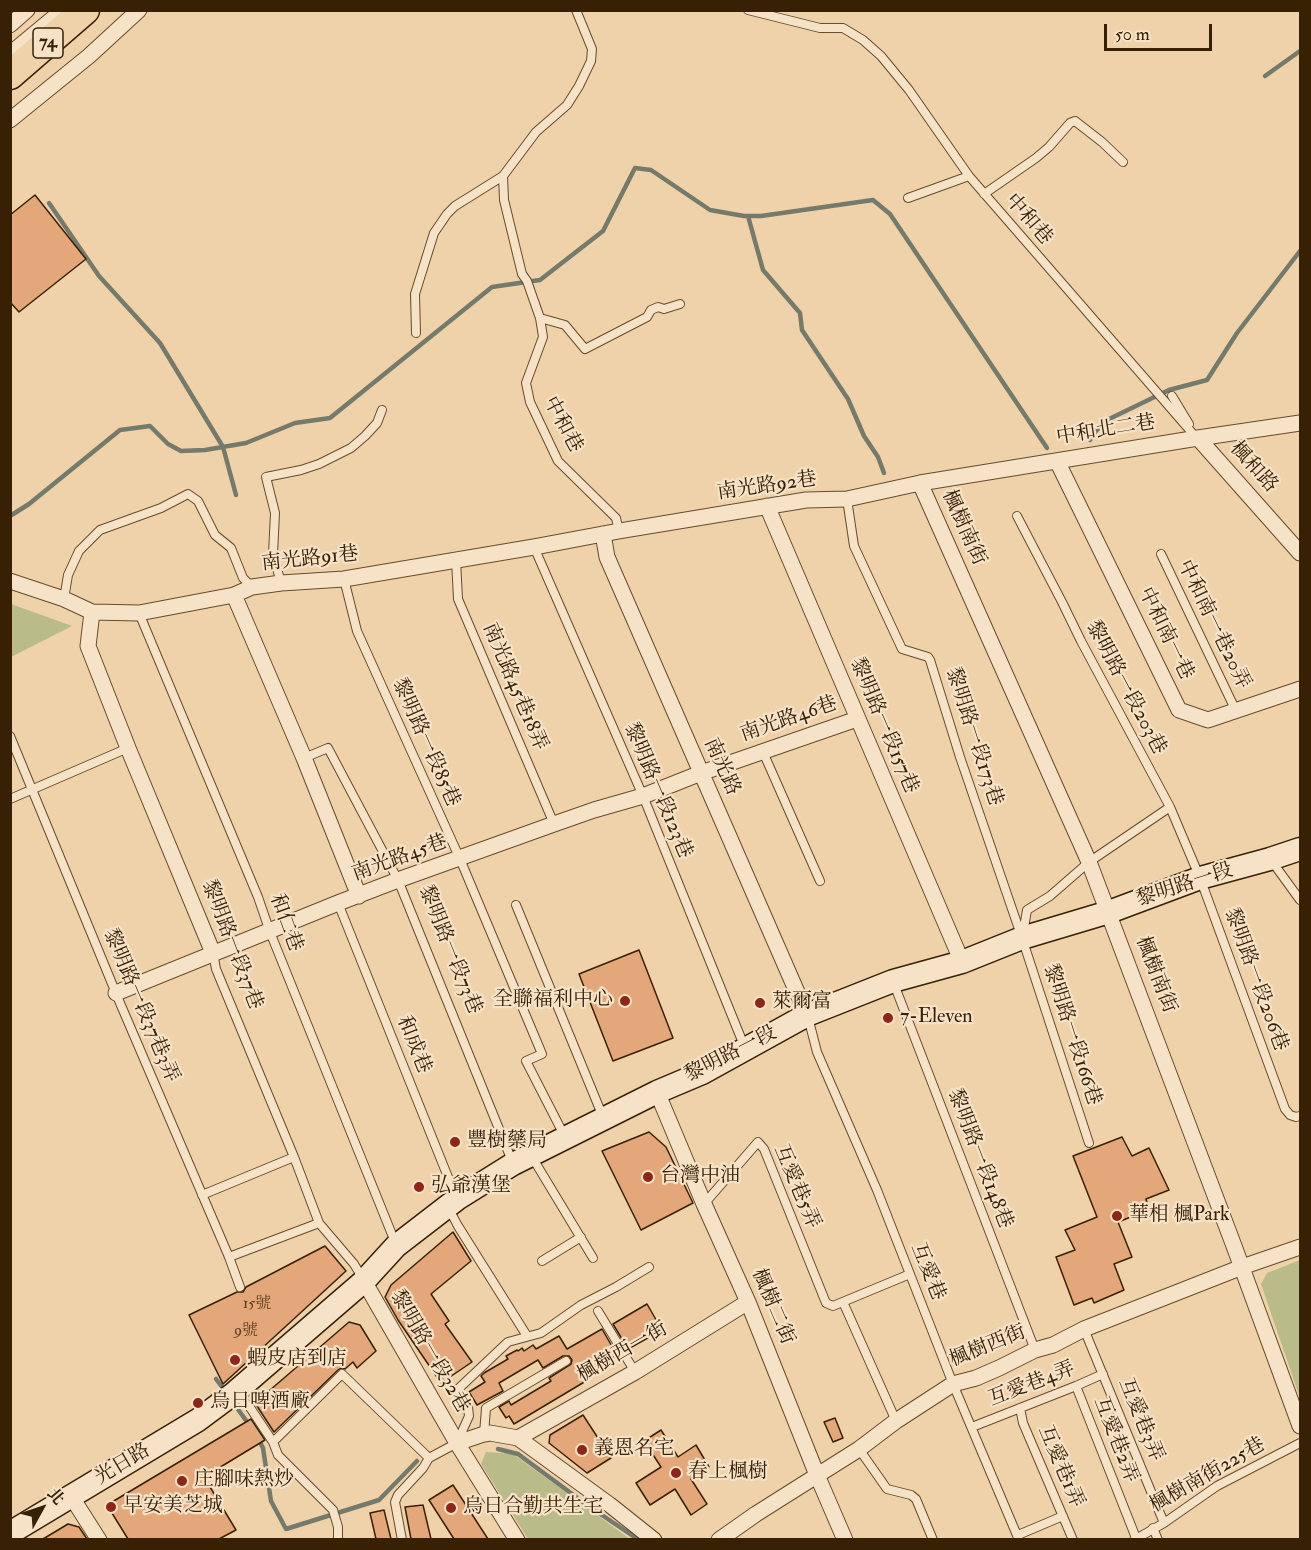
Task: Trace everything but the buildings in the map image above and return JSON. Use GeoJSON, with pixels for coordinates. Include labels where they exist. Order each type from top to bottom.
{"type":"FeatureCollection","features":[{"type":"Feature","properties":{"kind":"highway","name":"74"},"geometry":{"type":"LineString","coordinates":[[10,75],[85,10]]}},
{"type":"Feature","properties":{"kind":"main road","name":"黎明路一段"},"geometry":{"type":"LineString","coordinates":[[232,1392],[364,1281],[396,1246],[452,1202],[522,1160],[702,1072],[807,1015],[892,981],[962,962],[1022,938],[1109,912],[1200,878],[1300,849]]}},
{"type":"Feature","properties":{"kind":"main road","name":"光日路"},"geometry":{"type":"LineString","coordinates":[[10,1533],[198,1420],[232,1392]]}},
{"type":"Feature","properties":{"kind":"street"},"geometry":{"type":"LineString","coordinates":[[10,25],[27,10]]}},
{"type":"Feature","properties":{"kind":"street"},"geometry":{"type":"LineString","coordinates":[[10,120],[89,56],[139,10]]}},
{"type":"Feature","properties":{"kind":"street"},"geometry":{"type":"LineString","coordinates":[[10,54],[56,13]]}},
{"type":"Feature","properties":{"kind":"street","name":"中和北二巷"},"geometry":{"type":"LineString","coordinates":[[920,483],[1196,436],[1300,423]]}},
{"type":"Feature","properties":{"kind":"street","name":"楓和路"},"geometry":{"type":"LineString","coordinates":[[1196,436],[1300,553]]}},
{"type":"Feature","properties":{"kind":"street","name":"中和南一巷"},"geometry":{"type":"LineString","coordinates":[[1057,461],[1179,710],[1208,720],[1300,689]]}},
{"type":"Feature","properties":{"kind":"street","name":"南光路92巷"},"geometry":{"type":"LineString","coordinates":[[619,531],[806,500],[847,499],[920,483]]}},
{"type":"Feature","properties":{"kind":"street","name":"楓樹南街"},"geometry":{"type":"LineString","coordinates":[[920,483],[1089,862],[1300,1426]]}},
{"type":"Feature","properties":{"kind":"street","name":"黎明路一段157巷"},"geometry":{"type":"LineString","coordinates":[[767,506],[962,962]]}},
{"type":"Feature","properties":{"kind":"street","name":"南光路91巷"},"geometry":{"type":"LineString","coordinates":[[10,580],[64,599],[92,612],[139,613],[234,595],[252,587],[344,579],[619,531]]}},
{"type":"Feature","properties":{"kind":"street","name":"南光路"},"geometry":{"type":"LineString","coordinates":[[603,534],[607,557],[807,1015]]}},
{"type":"Feature","properties":{"kind":"street"},"geometry":{"type":"LineString","coordinates":[[234,595],[304,758],[359,896]]}},
{"type":"Feature","properties":{"kind":"street","name":"黎明路一段37巷"},"geometry":{"type":"LineString","coordinates":[[92,612],[88,646],[213,953]]}},
{"type":"Feature","properties":{"kind":"street","name":"南光路46巷"},"geometry":{"type":"LineString","coordinates":[[701,773],[857,719]]}},
{"type":"Feature","properties":{"kind":"street","name":"南光路45巷"},"geometry":{"type":"LineString","coordinates":[[116,993],[398,880],[594,810],[643,796],[701,773]]}},
{"type":"Feature","properties":{"kind":"street","name":"楓樹二街"},"geometry":{"type":"LineString","coordinates":[[657,1092],[748,1302],[845,1539]]}},
{"type":"Feature","properties":{"kind":"street","name":"楓樹西街"},"geometry":{"type":"LineString","coordinates":[[719,1539],[859,1449],[896,1421],[953,1384],[976,1378],[1084,1329],[1242,1267],[1300,1248]]}},
{"type":"Feature","properties":{"kind":"street","name":"黎明路一段32巷"},"geometry":{"type":"LineString","coordinates":[[364,1281],[457,1443],[517,1539]]}},
{"type":"Feature","properties":{"kind":"street","name":"楓樹西一街"},"geometry":{"type":"LineString","coordinates":[[518,1438],[635,1372],[748,1302]]}},
{"type":"Feature","properties":{"kind":"street"},"geometry":{"type":"LineString","coordinates":[[457,1443],[484,1434],[518,1438],[654,1539]]}},
{"type":"Feature","properties":{"kind":"street"},"geometry":{"type":"LineString","coordinates":[[71,1496],[99,1539]]}},
{"type":"Feature","properties":{"kind":"lane"},"geometry":{"type":"LineString","coordinates":[[416,333],[415,294],[434,233],[455,206],[503,176],[536,132],[567,105],[586,72],[591,61],[592,49],[576,10]]}},
{"type":"Feature","properties":{"kind":"lane","name":"中和巷"},"geometry":{"type":"LineString","coordinates":[[748,10],[820,28],[843,28],[863,40],[890,65],[969,176],[1196,436]]}},
{"type":"Feature","properties":{"kind":"lane"},"geometry":{"type":"LineString","coordinates":[[984,194],[1036,158],[1070,123],[1075,121],[1123,162]]}},
{"type":"Feature","properties":{"kind":"lane","name":"中和巷"},"geometry":{"type":"LineString","coordinates":[[503,176],[504,200],[522,274],[527,281],[540,318],[543,337],[526,383],[530,402],[558,461],[616,518],[619,531]]}},
{"type":"Feature","properties":{"kind":"lane"},"geometry":{"type":"LineString","coordinates":[[908,198],[969,176]]}},
{"type":"Feature","properties":{"kind":"lane"},"geometry":{"type":"LineString","coordinates":[[540,318],[565,324],[585,349],[647,317],[651,310],[680,304]]}},
{"type":"Feature","properties":{"kind":"lane"},"geometry":{"type":"LineString","coordinates":[[1172,396],[1196,436]]}},
{"type":"Feature","properties":{"kind":"lane"},"geometry":{"type":"LineString","coordinates":[[281,583],[273,554],[275,513],[266,477],[319,464],[351,448],[377,423],[382,410]]}},
{"type":"Feature","properties":{"kind":"lane"},"geometry":{"type":"LineString","coordinates":[[64,599],[68,575],[79,550],[100,530],[161,508],[188,494],[198,501],[214,535],[231,548],[243,578],[252,587]]}},
{"type":"Feature","properties":{"kind":"lane","name":"黎明路一段173巷"},"geometry":{"type":"LineString","coordinates":[[847,499],[854,546],[902,649],[928,657],[930,660],[960,757],[1022,938]]}},
{"type":"Feature","properties":{"kind":"lane","name":"黎明路一段203巷"},"geometry":{"type":"LineString","coordinates":[[1017,516],[1170,807],[1200,878]]}},
{"type":"Feature","properties":{"kind":"lane","name":"黎明路一段123巷"},"geometry":{"type":"LineString","coordinates":[[534,547],[643,796],[745,1049]]}},
{"type":"Feature","properties":{"kind":"lane","name":"中和南一巷20弄"},"geometry":{"type":"LineString","coordinates":[[1161,554],[1236,711]]}},
{"type":"Feature","properties":{"kind":"lane","name":"南光路45巷18弄"},"geometry":{"type":"LineString","coordinates":[[456,560],[458,599],[554,824]]}},
{"type":"Feature","properties":{"kind":"lane","name":"黎明路一段85巷"},"geometry":{"type":"LineString","coordinates":[[344,579],[357,631],[460,859],[542,1054],[526,1061],[566,1138]]}},
{"type":"Feature","properties":{"kind":"lane","name":"和仁巷"},"geometry":{"type":"LineString","coordinates":[[139,613],[258,897],[396,1246]]}},
{"type":"Feature","properties":{"kind":"lane","name":"黎明路一段37巷3弄"},"geometry":{"type":"LineString","coordinates":[[10,736],[240,1287]]}},
{"type":"Feature","properties":{"kind":"lane"},"geometry":{"type":"LineString","coordinates":[[10,799],[128,748]]}},
{"type":"Feature","properties":{"kind":"lane","name":"黎明路一段73巷"},"geometry":{"type":"LineString","coordinates":[[304,758],[328,748],[398,880],[522,1160],[581,1237],[593,1258]]}},
{"type":"Feature","properties":{"kind":"lane"},"geometry":{"type":"LineString","coordinates":[[763,752],[820,881]]}},
{"type":"Feature","properties":{"kind":"lane"},"geometry":{"type":"LineString","coordinates":[[1022,938],[1027,910],[1050,896],[1089,862],[1170,807]]}},
{"type":"Feature","properties":{"kind":"lane"},"geometry":{"type":"LineString","coordinates":[[1270,859],[1300,900]]}},
{"type":"Feature","properties":{"kind":"lane","name":"黎明路一段206巷"},"geometry":{"type":"LineString","coordinates":[[1200,878],[1285,1110],[1290,1115],[1300,1116]]}},
{"type":"Feature","properties":{"kind":"lane","name":"和成巷"},"geometry":{"type":"LineString","coordinates":[[338,903],[452,1202],[458,1226],[527,1336]]}},
{"type":"Feature","properties":{"kind":"lane"},"geometry":{"type":"LineString","coordinates":[[516,905],[604,1119]]}},
{"type":"Feature","properties":{"kind":"lane","name":"黎明路一段166巷"},"geometry":{"type":"LineString","coordinates":[[1022,938],[1089,1143]]}},
{"type":"Feature","properties":{"kind":"lane","name":"黎明路一段37巷"},"geometry":{"type":"LineString","coordinates":[[213,953],[216,969],[319,1223],[354,1264],[364,1281]]}},
{"type":"Feature","properties":{"kind":"lane","name":"黎明路一段148巷"},"geometry":{"type":"LineString","coordinates":[[892,981],[1035,1350]]}},
{"type":"Feature","properties":{"kind":"lane","name":"互愛巷"},"geometry":{"type":"LineString","coordinates":[[807,1015],[817,1052],[877,1190],[953,1384],[1018,1537]]}},
{"type":"Feature","properties":{"kind":"lane","name":"互愛巷5弄"},"geometry":{"type":"LineString","coordinates":[[704,1204],[758,1142],[764,1149],[826,1303],[833,1306],[843,1302]]}},
{"type":"Feature","properties":{"kind":"lane"},"geometry":{"type":"LineString","coordinates":[[202,1195],[294,1157]]}},
{"type":"Feature","properties":{"kind":"lane"},"geometry":{"type":"LineString","coordinates":[[229,1257],[319,1223]]}},
{"type":"Feature","properties":{"kind":"lane"},"geometry":{"type":"LineString","coordinates":[[542,1261],[581,1237]]}},
{"type":"Feature","properties":{"kind":"lane"},"geometry":{"type":"LineString","coordinates":[[402,1539],[395,1502],[398,1495],[423,1468],[429,1458],[457,1443],[469,1412],[456,1391],[508,1342],[541,1333],[581,1305],[649,1267]]}},
{"type":"Feature","properties":{"kind":"lane"},"geometry":{"type":"LineString","coordinates":[[896,1421],[843,1302],[910,1274]]}},
{"type":"Feature","properties":{"kind":"lane"},"geometry":{"type":"LineString","coordinates":[[598,1311],[635,1372]]}},
{"type":"Feature","properties":{"kind":"lane","name":"互愛巷3弄"},"geometry":{"type":"LineString","coordinates":[[1084,1329],[1164,1523]]}},
{"type":"Feature","properties":{"kind":"lane"},"geometry":{"type":"LineString","coordinates":[[484,1434],[486,1408],[566,1361]]}},
{"type":"Feature","properties":{"kind":"lane"},"geometry":{"type":"LineString","coordinates":[[273,1442],[342,1374],[429,1458]]}},
{"type":"Feature","properties":{"kind":"lane","name":"互愛巷4弄"},"geometry":{"type":"LineString","coordinates":[[972,1427],[1103,1374]]}},
{"type":"Feature","properties":{"kind":"lane","name":"互愛巷2弄"},"geometry":{"type":"LineString","coordinates":[[1076,1386],[1135,1539]]}},
{"type":"Feature","properties":{"kind":"lane"},"geometry":{"type":"LineString","coordinates":[[232,1392],[249,1406],[273,1442],[278,1455],[333,1510],[338,1527],[338,1539]]}},
{"type":"Feature","properties":{"kind":"lane","name":"互愛巷1弄"},"geometry":{"type":"LineString","coordinates":[[1020,1408],[1023,1423],[1073,1539]]}},
{"type":"Feature","properties":{"kind":"lane","name":"楓樹南街225巷"},"geometry":{"type":"LineString","coordinates":[[1135,1539],[1164,1523],[1217,1486],[1300,1443]]}},
{"type":"Feature","properties":{"kind":"lane"},"geometry":{"type":"LineString","coordinates":[[859,1449],[887,1489],[916,1499],[933,1539]]}},
{"type":"Feature","properties":{"kind":"lane"},"geometry":{"type":"LineString","coordinates":[[1018,1537],[1063,1516]]}},
{"type":"Feature","properties":{"kind":"lane"},"geometry":{"type":"LineString","coordinates":[[1153,1528],[1158,1539]]}},
{"type":"Feature","properties":{"kind":"green space"},"geometry":{"type":"Polygon","coordinates":[[[11,604],[72,626],[11,657],[11,604]]]}},
{"type":"Feature","properties":{"kind":"green space"},"geometry":{"type":"Polygon","coordinates":[[[1300,1260],[1300,1398],[1261,1284],[1267,1273],[1300,1260]]]}},
{"type":"Feature","properties":{"kind":"green space"},"geometry":{"type":"Polygon","coordinates":[[[486,1452],[513,1454],[630,1539],[528,1539],[481,1464],[486,1452]]]}},
{"type":"Feature","properties":{"kind":"waterway"},"geometry":{"type":"LineString","coordinates":[[1265,76],[1300,51]]}},
{"type":"Feature","properties":{"kind":"waterway"},"geometry":{"type":"LineString","coordinates":[[10,516],[29,504],[120,430],[150,426],[168,444],[181,451],[205,450],[246,443],[295,423],[330,418],[492,287],[540,280],[603,231],[635,168],[651,170],[710,210],[744,216],[761,216],[873,200],[890,214],[1047,448]]}},
{"type":"Feature","properties":{"kind":"waterway"},"geometry":{"type":"LineString","coordinates":[[49,203],[99,276],[160,343],[223,447],[236,495]]}},
{"type":"Feature","properties":{"kind":"waterway"},"geometry":{"type":"LineString","coordinates":[[748,216],[763,270],[800,313],[802,330],[848,399],[884,473]]}},
{"type":"Feature","properties":{"kind":"waterway"},"geometry":{"type":"LineString","coordinates":[[1090,440],[1107,420],[1169,390],[1207,380],[1237,333],[1300,251]]}},
{"type":"Feature","properties":{"kind":"waterway"},"geometry":{"type":"LineString","coordinates":[[216,1379],[226,1392]]}},
{"type":"Feature","properties":{"kind":"waterway"},"geometry":{"type":"LineString","coordinates":[[232,1401],[250,1426]]}},
{"type":"Feature","properties":{"kind":"waterway"},"geometry":{"type":"LineString","coordinates":[[258,1438],[263,1448],[271,1501],[286,1529],[379,1500],[417,1461]]}},
{"type":"Feature","properties":{"kind":"waterway"},"geometry":{"type":"LineString","coordinates":[[498,1449],[518,1454],[639,1540]]}},
{"type":"Feature","properties":{"kind":"place","name":"全聯福利中心"},"geometry":{"type":"Point","coordinates":[625,1001]}},
{"type":"Feature","properties":{"kind":"place","name":"萊爾富"},"geometry":{"type":"Point","coordinates":[760,1003]}},
{"type":"Feature","properties":{"kind":"place","name":"7-Eleven"},"geometry":{"type":"Point","coordinates":[888,1018]}},
{"type":"Feature","properties":{"kind":"place","name":"豐樹藥局"},"geometry":{"type":"Point","coordinates":[455,1142]}},
{"type":"Feature","properties":{"kind":"place","name":"台灣中油"},"geometry":{"type":"Point","coordinates":[648,1177]}},
{"type":"Feature","properties":{"kind":"place","name":"弘爺漢堡"},"geometry":{"type":"Point","coordinates":[419,1187]}},
{"type":"Feature","properties":{"kind":"place","name":"華相 楓Park"},"geometry":{"type":"Point","coordinates":[1117,1216]}},
{"type":"Feature","properties":{"kind":"place","name":"蝦皮店到店"},"geometry":{"type":"Point","coordinates":[235,1360]}},
{"type":"Feature","properties":{"kind":"place","name":"烏日啤酒廠"},"geometry":{"type":"Point","coordinates":[198,1403]}},
{"type":"Feature","properties":{"kind":"place","name":"義恩名宅"},"geometry":{"type":"Point","coordinates":[582,1450]}},
{"type":"Feature","properties":{"kind":"place","name":"春上楓樹"},"geometry":{"type":"Point","coordinates":[676,1473]}},
{"type":"Feature","properties":{"kind":"place","name":"庄腳味熱炒"},"geometry":{"type":"Point","coordinates":[182,1481]}},
{"type":"Feature","properties":{"kind":"place","name":"早安美芝城"},"geometry":{"type":"Point","coordinates":[111,1507]}},
{"type":"Feature","properties":{"kind":"place","name":"烏日合勤共生宅"},"geometry":{"type":"Point","coordinates":[451,1508]}}]}
